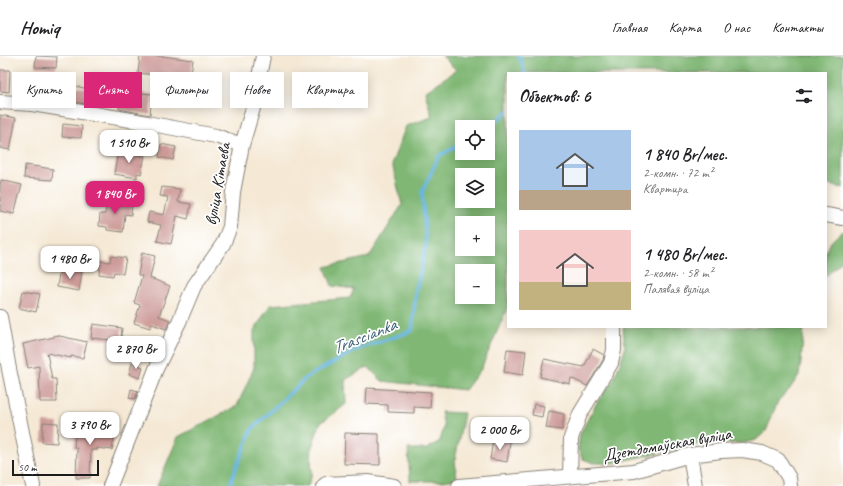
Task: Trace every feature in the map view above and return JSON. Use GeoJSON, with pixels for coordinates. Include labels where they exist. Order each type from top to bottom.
{"type":"FeatureCollection","features":[{"type":"Feature","properties":{"kind":"street","name":"вуліца Кітаева"},"geometry":{"type":"LineString","coordinates":[[110,486],[156,369],[179,322],[194,286],[223,244],[230,227],[233,192],[242,145],[253,108],[263,56]]}},
{"type":"Feature","properties":{"kind":"street"},"geometry":{"type":"LineString","coordinates":[[0,102],[32,104],[131,120],[216,136],[242,145]]}},
{"type":"Feature","properties":{"kind":"street"},"geometry":{"type":"LineString","coordinates":[[827,215],[843,218]]}},
{"type":"Feature","properties":{"kind":"street"},"geometry":{"type":"LineString","coordinates":[[0,317],[33,486]]}},
{"type":"Feature","properties":{"kind":"street"},"geometry":{"type":"LineString","coordinates":[[570,476],[571,438],[580,414],[611,363],[614,350],[614,328]]}},
{"type":"Feature","properties":{"kind":"street","name":"Дзетдомаўская вуліца"},"geometry":{"type":"LineString","coordinates":[[460,486],[634,471],[690,455],[742,450],[762,453],[778,460],[789,478],[790,486]]}},
{"type":"Feature","properties":{"kind":"street"},"geometry":{"type":"LineString","coordinates":[[690,455],[695,486]]}},
{"type":"Feature","properties":{"kind":"street"},"geometry":{"type":"LineString","coordinates":[[324,486],[326,484],[368,482],[394,486]]}},
{"type":"Feature","properties":{"kind":"green space"},"geometry":{"type":"Polygon","coordinates":[[[442,56],[843,56],[843,188],[827,184],[827,72],[507,72],[507,308],[481,369],[465,390],[382,381],[368,367],[345,380],[346,404],[320,423],[312,447],[312,473],[308,486],[157,486],[178,437],[237,406],[254,368],[254,331],[270,305],[350,298],[354,289],[332,286],[325,267],[369,257],[402,205],[392,163],[406,126],[432,117],[425,92],[456,70],[442,56]]]}},
{"type":"Feature","properties":{"kind":"green space"},"geometry":{"type":"Polygon","coordinates":[[[843,231],[843,260],[827,275],[827,250],[831,241],[843,231]]]}},
{"type":"Feature","properties":{"kind":"green space"},"geometry":{"type":"Polygon","coordinates":[[[623,328],[804,328],[799,375],[789,390],[778,401],[766,431],[756,440],[743,443],[701,444],[612,463],[594,463],[583,459],[578,450],[580,434],[596,404],[614,379],[625,349],[623,328]]]}},
{"type":"Feature","properties":{"kind":"green space"},"geometry":{"type":"Polygon","coordinates":[[[441,412],[464,413],[455,460],[457,479],[443,481],[410,481],[408,449],[427,449],[440,441],[444,427],[441,412]]]}},
{"type":"Feature","properties":{"kind":"building"},"geometry":{"type":"Polygon","coordinates":[[[36,56],[57,57],[56,68],[35,67],[36,56]]]}},
{"type":"Feature","properties":{"kind":"building"},"geometry":{"type":"Polygon","coordinates":[[[140,56],[162,56],[193,60],[191,72],[150,72],[150,75],[138,72],[140,56]]]}},
{"type":"Feature","properties":{"kind":"building"},"geometry":{"type":"Polygon","coordinates":[[[0,70],[10,70],[9,92],[0,91],[0,70]]]}},
{"type":"Feature","properties":{"kind":"building"},"geometry":{"type":"Polygon","coordinates":[[[76,86],[84,88],[84,104],[76,102],[76,86]]]}},
{"type":"Feature","properties":{"kind":"building"},"geometry":{"type":"Polygon","coordinates":[[[142,93],[150,94],[150,115],[119,109],[142,108],[142,93]]]}},
{"type":"Feature","properties":{"kind":"building"},"geometry":{"type":"Polygon","coordinates":[[[0,115],[16,118],[10,150],[0,148],[0,115]]]}},
{"type":"Feature","properties":{"kind":"building"},"geometry":{"type":"Polygon","coordinates":[[[63,124],[82,126],[81,138],[62,137],[63,124]]]}},
{"type":"Feature","properties":{"kind":"building"},"geometry":{"type":"Polygon","coordinates":[[[161,144],[176,147],[173,160],[159,157],[161,144]]]}},
{"type":"Feature","properties":{"kind":"building"},"geometry":{"type":"Polygon","coordinates":[[[118,151],[145,156],[141,174],[137,173],[137,178],[114,174],[118,151]]]}},
{"type":"Feature","properties":{"kind":"building"},"geometry":{"type":"Polygon","coordinates":[[[25,165],[53,169],[52,180],[24,178],[25,165]]]}},
{"type":"Feature","properties":{"kind":"building"},"geometry":{"type":"Polygon","coordinates":[[[1,180],[22,185],[14,214],[0,211],[1,180]]]}},
{"type":"Feature","properties":{"kind":"building"},"geometry":{"type":"Polygon","coordinates":[[[162,187],[180,189],[178,202],[191,204],[188,219],[177,216],[171,244],[157,241],[161,225],[147,222],[149,212],[164,215],[168,197],[160,196],[162,187]]]}},
{"type":"Feature","properties":{"kind":"building"},"geometry":{"type":"Polygon","coordinates":[[[107,199],[132,202],[131,215],[125,214],[123,232],[107,230],[107,227],[99,226],[100,214],[105,214],[107,199]]]}},
{"type":"Feature","properties":{"kind":"building"},"geometry":{"type":"Polygon","coordinates":[[[142,253],[155,256],[150,278],[170,286],[159,316],[170,320],[166,329],[152,324],[150,328],[134,323],[140,305],[134,303],[142,276],[138,275],[142,253]]]}},
{"type":"Feature","properties":{"kind":"building"},"geometry":{"type":"Polygon","coordinates":[[[111,256],[126,258],[123,274],[114,272],[113,276],[99,274],[100,261],[110,262],[111,256]]]}},
{"type":"Feature","properties":{"kind":"building"},"geometry":{"type":"Polygon","coordinates":[[[60,268],[82,272],[79,291],[57,287],[60,268]]]}},
{"type":"Feature","properties":{"kind":"building"},"geometry":{"type":"Polygon","coordinates":[[[23,291],[40,294],[36,312],[19,308],[23,291]]]}},
{"type":"Feature","properties":{"kind":"building"},"geometry":{"type":"Polygon","coordinates":[[[93,324],[122,328],[120,349],[110,348],[111,340],[91,338],[93,324]]]}},
{"type":"Feature","properties":{"kind":"building"},"geometry":{"type":"Polygon","coordinates":[[[55,335],[87,342],[83,358],[71,356],[71,358],[47,353],[52,379],[56,379],[57,402],[40,402],[39,366],[28,368],[23,344],[54,337],[55,335]]]}},
{"type":"Feature","properties":{"kind":"building"},"geometry":{"type":"Polygon","coordinates":[[[147,344],[157,348],[151,361],[142,358],[147,344]]]}},
{"type":"Feature","properties":{"kind":"building"},"geometry":{"type":"Polygon","coordinates":[[[507,349],[526,351],[523,375],[504,372],[507,349]]]}},
{"type":"Feature","properties":{"kind":"building"},"geometry":{"type":"Polygon","coordinates":[[[593,349],[604,355],[603,360],[587,386],[571,378],[570,384],[540,377],[544,359],[584,367],[593,349]]]}},
{"type":"Feature","properties":{"kind":"building"},"geometry":{"type":"Polygon","coordinates":[[[132,363],[143,367],[140,378],[129,374],[132,363]]]}},
{"type":"Feature","properties":{"kind":"building"},"geometry":{"type":"Polygon","coordinates":[[[367,388],[431,392],[430,408],[414,407],[414,413],[388,412],[388,405],[366,404],[367,388]]]}},
{"type":"Feature","properties":{"kind":"building"},"geometry":{"type":"Polygon","coordinates":[[[131,389],[138,391],[135,399],[129,398],[131,389]]]}},
{"type":"Feature","properties":{"kind":"building"},"geometry":{"type":"Polygon","coordinates":[[[534,404],[544,406],[542,417],[532,415],[534,404]]]}},
{"type":"Feature","properties":{"kind":"building"},"geometry":{"type":"Polygon","coordinates":[[[549,411],[564,414],[562,430],[546,428],[549,411]]]}},
{"type":"Feature","properties":{"kind":"building"},"geometry":{"type":"Polygon","coordinates":[[[43,422],[58,423],[57,443],[42,442],[43,422]]]}},
{"type":"Feature","properties":{"kind":"building"},"geometry":{"type":"Polygon","coordinates":[[[76,424],[99,426],[99,431],[115,433],[112,450],[97,448],[97,450],[91,450],[90,478],[76,478],[77,448],[74,448],[76,424]]]}},
{"type":"Feature","properties":{"kind":"building"},"geometry":{"type":"Polygon","coordinates":[[[345,433],[379,434],[380,465],[344,464],[345,433]]]}},
{"type":"Feature","properties":{"kind":"building"},"geometry":{"type":"Polygon","coordinates":[[[493,440],[510,442],[507,462],[490,459],[493,440]]]}},
{"type":"Feature","properties":{"kind":"waterway","name":"Trascianka"},"geometry":{"type":"LineString","coordinates":[[519,56],[525,72]]}},
{"type":"Feature","properties":{"kind":"waterway","name":"Trascianka"},"geometry":{"type":"LineString","coordinates":[[495,122],[507,112]]}},
{"type":"Feature","properties":{"kind":"waterway","name":"Trascianka"},"geometry":{"type":"LineString","coordinates":[[230,486],[252,429],[307,377],[358,349],[412,331],[416,290],[426,245],[422,192],[439,156],[455,147]]}}]}
